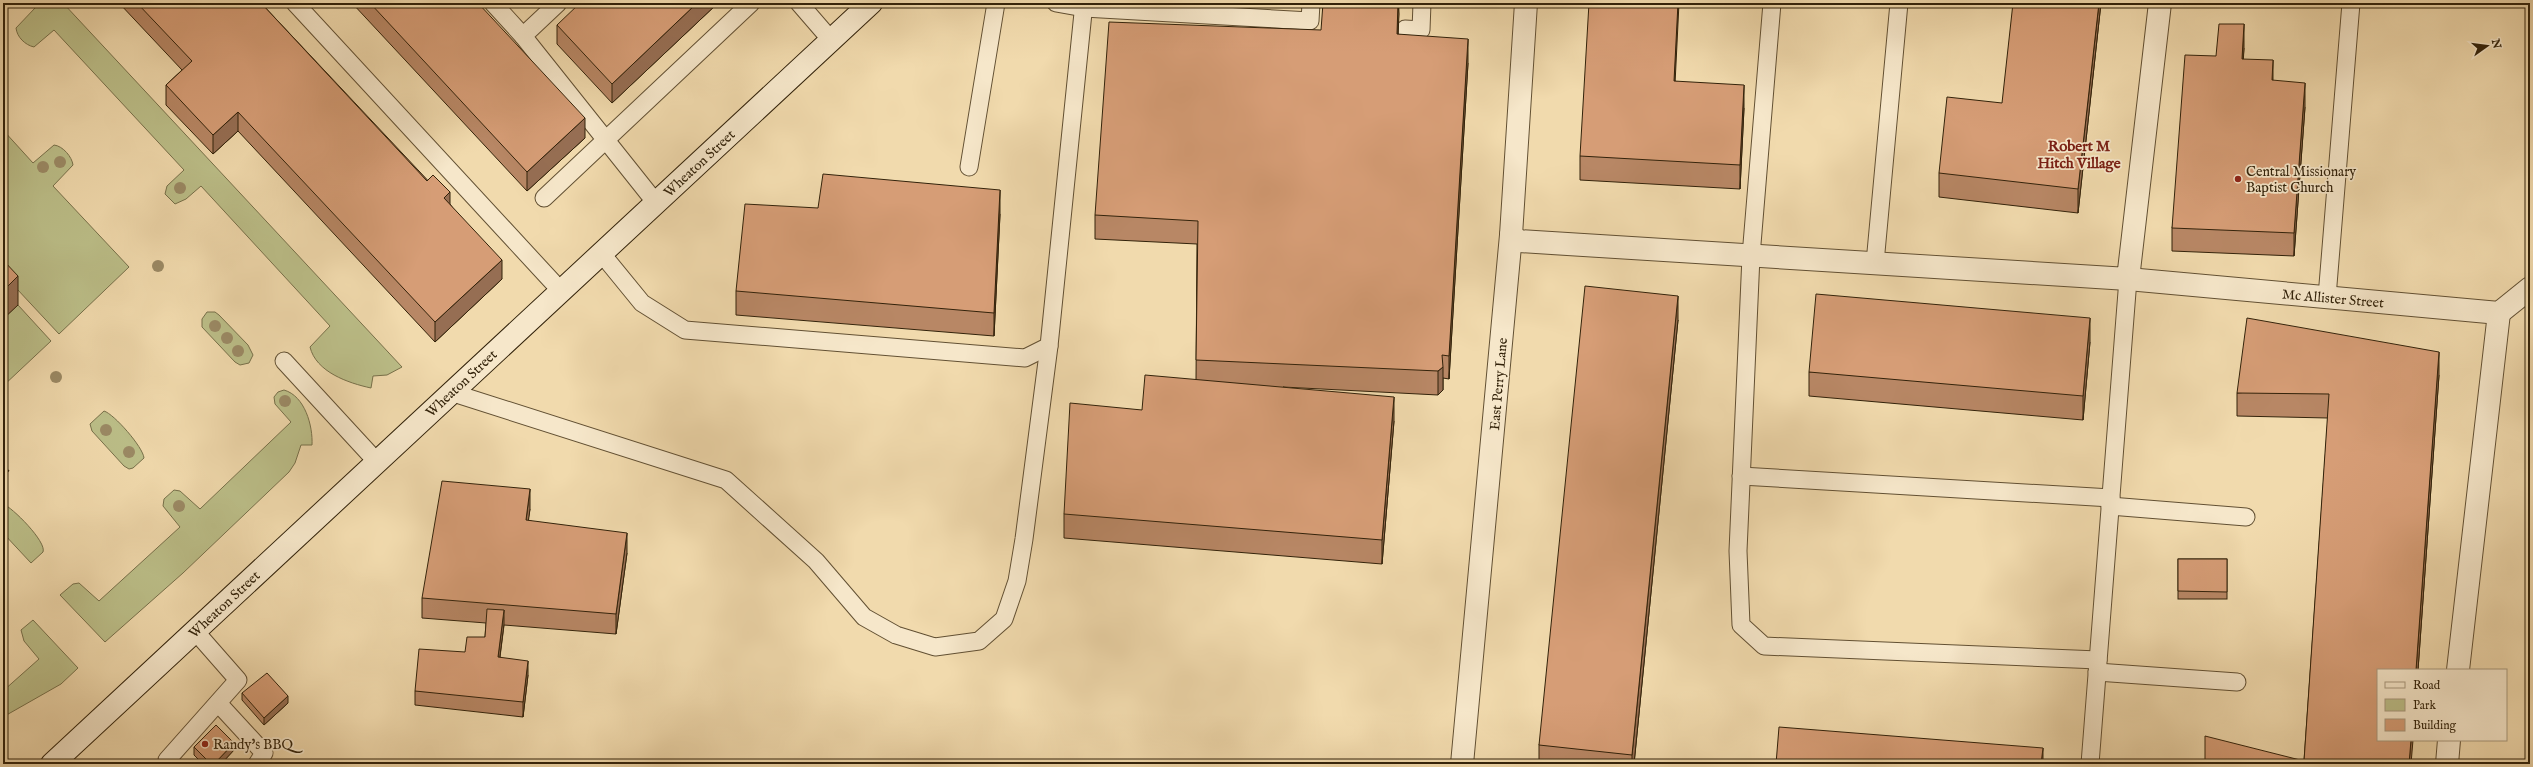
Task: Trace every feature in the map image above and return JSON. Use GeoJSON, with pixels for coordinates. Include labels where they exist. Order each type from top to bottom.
{"type":"FeatureCollection","features":[{"type":"Feature","properties":{"kind":"street","name":"Wheaton Street"},"geometry":{"type":"LineString","coordinates":[[52,764],[377,462],[450,392],[602,254],[871,3]]}},
{"type":"Feature","properties":{"kind":"street","name":"East Perry Lane"},"geometry":{"type":"LineString","coordinates":[[1462,764],[1511,235],[1526,3]]}},
{"type":"Feature","properties":{"kind":"street"},"geometry":{"type":"LineString","coordinates":[[2128,279],[2160,3]]}},
{"type":"Feature","properties":{"kind":"street","name":"Mc Allister Street"},"geometry":{"type":"LineString","coordinates":[[1511,235],[1519,241],[2128,279],[2499,313]]}},
{"type":"Feature","properties":{"kind":"street"},"geometry":{"type":"LineString","coordinates":[[2458,669],[2499,313],[2530,288]]}},
{"type":"Feature","properties":{"kind":"street"},"geometry":{"type":"LineString","coordinates":[[2447,764],[2450,741]]}},
{"type":"Feature","properties":{"kind":"lane"},"geometry":{"type":"LineString","coordinates":[[295,3],[561,291]]}},
{"type":"Feature","properties":{"kind":"lane"},"geometry":{"type":"LineString","coordinates":[[493,3],[522,36],[656,203]]}},
{"type":"Feature","properties":{"kind":"lane"},"geometry":{"type":"LineString","coordinates":[[522,36],[558,3]]}},
{"type":"Feature","properties":{"kind":"lane"},"geometry":{"type":"LineString","coordinates":[[544,198],[751,3]]}},
{"type":"Feature","properties":{"kind":"lane"},"geometry":{"type":"LineString","coordinates":[[799,3],[831,40]]}},
{"type":"Feature","properties":{"kind":"lane"},"geometry":{"type":"LineString","coordinates":[[969,167],[996,3]]}},
{"type":"Feature","properties":{"kind":"lane"},"geometry":{"type":"LineString","coordinates":[[1056,3],[1204,9],[1310,21],[1311,3]]}},
{"type":"Feature","properties":{"kind":"lane"},"geometry":{"type":"LineString","coordinates":[[1405,29],[1421,30],[1422,3]]}},
{"type":"Feature","properties":{"kind":"lane"},"geometry":{"type":"LineString","coordinates":[[1772,3],[1751,256],[1738,551],[1741,625],[1764,646],[2098,666],[2237,682]]}},
{"type":"Feature","properties":{"kind":"lane"},"geometry":{"type":"LineString","coordinates":[[1875,263],[1899,3]]}},
{"type":"Feature","properties":{"kind":"lane"},"geometry":{"type":"LineString","coordinates":[[2327,297],[2351,3]]}},
{"type":"Feature","properties":{"kind":"lane"},"geometry":{"type":"LineString","coordinates":[[450,392],[726,480],[816,561],[864,617],[896,635],[935,647],[979,641],[1004,619],[1017,581],[1022,553],[1050,346],[1084,5]]}},
{"type":"Feature","properties":{"kind":"lane"},"geometry":{"type":"LineString","coordinates":[[602,254],[642,303],[685,330],[1025,358],[1050,346]]}},
{"type":"Feature","properties":{"kind":"lane"},"geometry":{"type":"LineString","coordinates":[[2090,764],[2128,279]]}},
{"type":"Feature","properties":{"kind":"lane"},"geometry":{"type":"LineString","coordinates":[[284,361],[377,462]]}},
{"type":"Feature","properties":{"kind":"lane"},"geometry":{"type":"LineString","coordinates":[[1741,476],[2110,502],[2246,517]]}},
{"type":"Feature","properties":{"kind":"lane"},"geometry":{"type":"LineString","coordinates":[[166,764],[167,760],[238,680],[195,631]]}},
{"type":"Feature","properties":{"kind":"lane"},"geometry":{"type":"LineString","coordinates":[[218,703],[264,753],[257,764]]}},
{"type":"Feature","properties":{"kind":"path"},"geometry":{"type":"LineString","coordinates":[[3,466],[9,472]]}},
{"type":"Feature","properties":{"kind":"green space"},"geometry":{"type":"Polygon","coordinates":[[[30,3],[63,3],[402,367],[387,375],[373,376],[371,388],[343,379],[326,370],[313,356],[310,347],[330,326],[201,186],[186,199],[175,204],[165,194],[167,186],[184,170],[54,30],[34,47],[22,40],[16,28],[35,8],[30,3]]]}},
{"type":"Feature","properties":{"kind":"green space"},"geometry":{"type":"Polygon","coordinates":[[[3,130],[33,163],[54,145],[61,147],[66,152],[73,165],[53,186],[129,267],[59,334],[3,274],[3,130]]]}},
{"type":"Feature","properties":{"kind":"green space"},"geometry":{"type":"Polygon","coordinates":[[[18,305],[51,341],[3,386],[3,319],[18,305]]]}},
{"type":"Feature","properties":{"kind":"green space"},"geometry":{"type":"Polygon","coordinates":[[[207,312],[215,312],[219,315],[248,345],[253,355],[249,363],[240,365],[235,362],[202,327],[202,319],[207,312]]]}},
{"type":"Feature","properties":{"kind":"green space"},"geometry":{"type":"Polygon","coordinates":[[[284,390],[297,398],[302,405],[311,429],[312,445],[301,445],[295,463],[289,472],[183,573],[105,642],[60,595],[73,584],[79,583],[99,601],[180,527],[163,506],[164,499],[174,490],[180,491],[200,509],[291,422],[275,404],[274,397],[278,392],[284,390]]]}},
{"type":"Feature","properties":{"kind":"green space"},"geometry":{"type":"Polygon","coordinates":[[[104,411],[109,413],[121,424],[139,446],[144,458],[133,468],[129,469],[124,466],[92,431],[90,424],[104,411]]]}},
{"type":"Feature","properties":{"kind":"green space"},"geometry":{"type":"Polygon","coordinates":[[[3,504],[14,511],[28,525],[43,547],[43,552],[31,563],[3,533],[3,504]]]}},
{"type":"Feature","properties":{"kind":"green space"},"geometry":{"type":"Polygon","coordinates":[[[33,620],[78,668],[61,684],[3,717],[3,691],[39,659],[24,641],[21,630],[33,620]]]}},
{"type":"Feature","properties":{"kind":"building"},"geometry":{"type":"Polygon","coordinates":[[[137,3],[261,3],[427,181],[433,175],[450,192],[444,198],[502,260],[435,322],[238,112],[213,135],[166,85],[192,61],[137,3]]]}},
{"type":"Feature","properties":{"kind":"building"},"geometry":{"type":"Polygon","coordinates":[[[370,3],[478,3],[585,118],[527,172],[370,3]]]}},
{"type":"Feature","properties":{"kind":"building"},"geometry":{"type":"Polygon","coordinates":[[[580,3],[697,3],[612,84],[557,25],[580,3]]]}},
{"type":"Feature","properties":{"kind":"building"},"geometry":{"type":"Polygon","coordinates":[[[1323,3],[1398,3],[1397,34],[1468,39],[1449,356],[1442,355],[1443,367],[1438,371],[1196,360],[1198,221],[1095,215],[1109,22],[1321,30],[1323,3]]]}},
{"type":"Feature","properties":{"kind":"building"},"geometry":{"type":"Polygon","coordinates":[[[1589,3],[1678,3],[1674,81],[1744,85],[1740,165],[1580,156],[1589,3]]]}},
{"type":"Feature","properties":{"kind":"building"},"geometry":{"type":"Polygon","coordinates":[[[2013,3],[2099,3],[2078,189],[1939,173],[1947,97],[2002,103],[2013,3]]]}},
{"type":"Feature","properties":{"kind":"building","name":"Central Missionary Baptist Church"},"geometry":{"type":"Polygon","coordinates":[[[2219,24],[2244,24],[2242,59],[2273,60],[2272,80],[2305,83],[2294,233],[2172,228],[2185,55],[2216,56],[2219,24]]]}},
{"type":"Feature","properties":{"kind":"building"},"geometry":{"type":"Polygon","coordinates":[[[823,174],[1000,190],[994,313],[736,291],[745,204],[818,208],[823,174]]]}},
{"type":"Feature","properties":{"kind":"building"},"geometry":{"type":"Polygon","coordinates":[[[3,260],[18,276],[3,291],[3,260]]]}},
{"type":"Feature","properties":{"kind":"building"},"geometry":{"type":"Polygon","coordinates":[[[1585,286],[1678,296],[1632,755],[1539,745],[1585,286]]]}},
{"type":"Feature","properties":{"kind":"building"},"geometry":{"type":"Polygon","coordinates":[[[1816,294],[2090,318],[2083,396],[1809,372],[1816,294]]]}},
{"type":"Feature","properties":{"kind":"building"},"geometry":{"type":"Polygon","coordinates":[[[2247,318],[2439,352],[2416,669],[2377,669],[2377,741],[2411,741],[2409,764],[2205,764],[2205,736],[2304,761],[2329,394],[2237,393],[2247,318]]]}},
{"type":"Feature","properties":{"kind":"building"},"geometry":{"type":"Polygon","coordinates":[[[1145,375],[1394,397],[1382,540],[1064,514],[1070,403],[1142,410],[1145,375]]]}},
{"type":"Feature","properties":{"kind":"building"},"geometry":{"type":"Polygon","coordinates":[[[442,481],[530,489],[526,520],[627,533],[616,614],[422,598],[442,481]]]}},
{"type":"Feature","properties":{"kind":"building"},"geometry":{"type":"Polygon","coordinates":[[[2178,559],[2227,559],[2227,592],[2178,591],[2178,559]]]}},
{"type":"Feature","properties":{"kind":"building"},"geometry":{"type":"Polygon","coordinates":[[[487,609],[504,610],[498,657],[528,661],[523,702],[415,691],[419,649],[465,652],[467,637],[485,637],[487,609]]]}},
{"type":"Feature","properties":{"kind":"building"},"geometry":{"type":"Polygon","coordinates":[[[267,673],[288,696],[264,718],[242,693],[267,673]]]}},
{"type":"Feature","properties":{"kind":"building"},"geometry":{"type":"Polygon","coordinates":[[[216,725],[234,743],[214,764],[211,764],[194,747],[216,725]]]}},
{"type":"Feature","properties":{"kind":"building"},"geometry":{"type":"Polygon","coordinates":[[[1779,727],[2043,748],[2041,764],[1776,764],[1779,727]]]}},
{"type":"Feature","properties":{"kind":"place","name":"Central Missionary Baptist Church"},"geometry":{"type":"Point","coordinates":[2238,179]}},
{"type":"Feature","properties":{"kind":"place","name":"Randy's BBQ"},"geometry":{"type":"Point","coordinates":[205,744]}},
{"type":"Feature","properties":{"kind":"district","name":"Robert M Hitch Village"},"geometry":{"type":"Point","coordinates":[2079,154]}}]}
